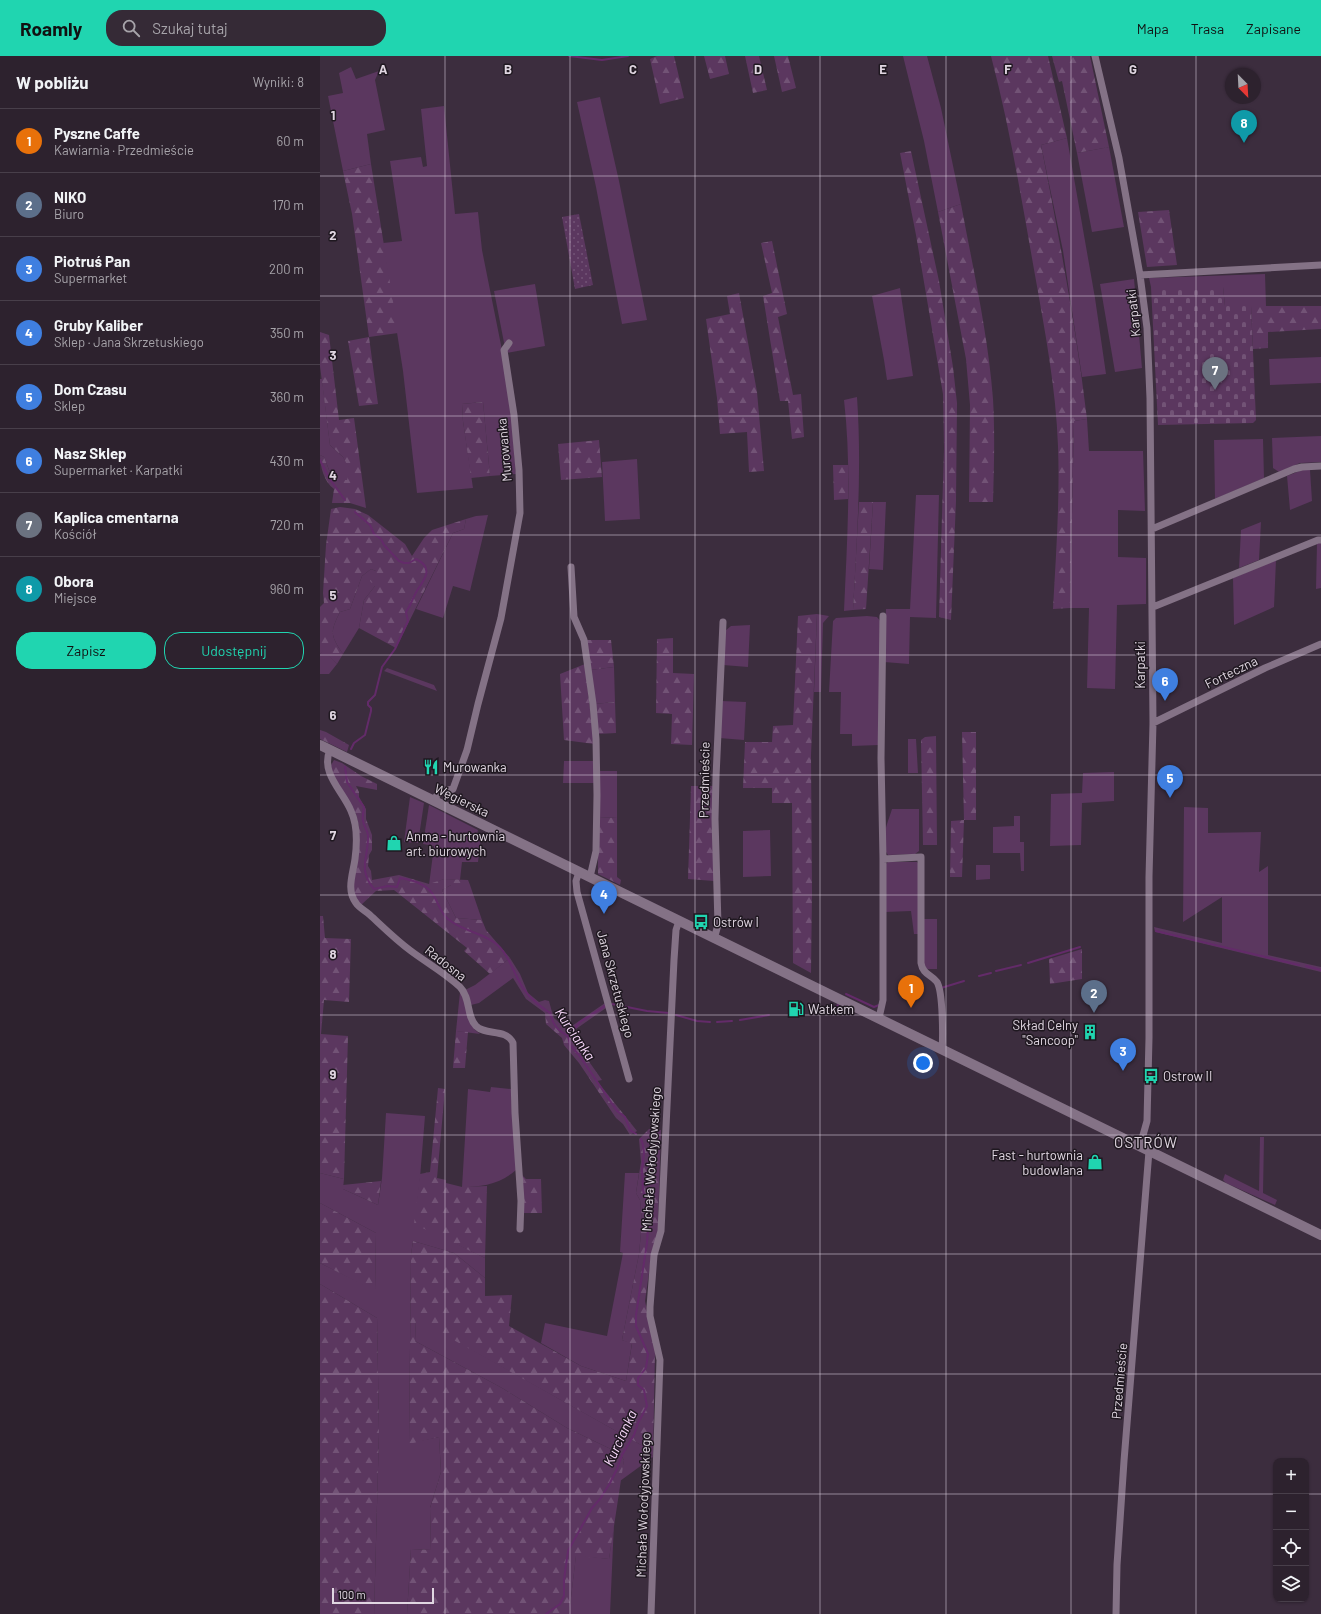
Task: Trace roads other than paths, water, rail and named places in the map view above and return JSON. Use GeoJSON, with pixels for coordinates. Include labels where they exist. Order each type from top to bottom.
{"type":"FeatureCollection","features":[{"type":"Feature","properties":{"kind":"main road","name":"Węgierska"},"geometry":{"type":"LineString","coordinates":[[320,745],[1321,1235]]}},
{"type":"Feature","properties":{"kind":"street"},"geometry":{"type":"LineString","coordinates":[[1095,56],[1119,158],[1140,275]]}},
{"type":"Feature","properties":{"kind":"street","name":"Karpatki"},"geometry":{"type":"LineString","coordinates":[[1140,1146],[1147,1121],[1152,723],[1152,435],[1148,328],[1140,275],[1321,265]]}},
{"type":"Feature","properties":{"kind":"street","name":"Murowanka"},"geometry":{"type":"LineString","coordinates":[[433,800],[440,792],[453,789],[467,750],[501,618],[520,513],[519,470],[514,415],[504,350],[509,343]]}},
{"type":"Feature","properties":{"kind":"street"},"geometry":{"type":"LineString","coordinates":[[1152,529],[1294,469],[1321,466]]}},
{"type":"Feature","properties":{"kind":"street"},"geometry":{"type":"LineString","coordinates":[[1152,607],[1321,540]]}},
{"type":"Feature","properties":{"kind":"street"},"geometry":{"type":"LineString","coordinates":[[571,567],[574,617],[584,640],[593,704],[596,739],[596,851],[590,877]]}},
{"type":"Feature","properties":{"kind":"street"},"geometry":{"type":"LineString","coordinates":[[879,1018],[883,1000],[881,758],[883,616]]}},
{"type":"Feature","properties":{"kind":"street","name":"Przedmieście"},"geometry":{"type":"LineString","coordinates":[[714,938],[718,925],[715,819],[723,622]]}},
{"type":"Feature","properties":{"kind":"street","name":"Forteczna"},"geometry":{"type":"LineString","coordinates":[[1152,723],[1265,668],[1321,644]]}},
{"type":"Feature","properties":{"kind":"street","name":"Radosna"},"geometry":{"type":"LineString","coordinates":[[330,750],[326,756],[327,772],[348,806],[355,825],[356,852],[350,884],[356,904],[399,942],[460,988],[467,999],[472,1020],[476,1026],[484,1030],[506,1035],[513,1043],[515,1113],[521,1201],[520,1229]]}},
{"type":"Feature","properties":{"kind":"street"},"geometry":{"type":"LineString","coordinates":[[883,859],[921,857],[921,963],[924,972],[938,985],[943,1037],[942,1049]]}},
{"type":"Feature","properties":{"kind":"street","name":"Jana Skrzetuskiego"},"geometry":{"type":"LineString","coordinates":[[579,872],[576,882],[578,892],[629,1079]]}},
{"type":"Feature","properties":{"kind":"street","name":"Michała Wołodyjowskiego"},"geometry":{"type":"LineString","coordinates":[[651,1614],[660,1360],[650,1316],[650,1286],[654,1255],[661,1231],[674,960],[676,930],[679,921]]}},
{"type":"Feature","properties":{"kind":"street","name":"Przedmieście"},"geometry":{"type":"LineString","coordinates":[[1116,1614],[1117,1565],[1124,1461],[1149,1151]]}},
{"type":"Feature","properties":{"kind":"waterway"},"geometry":{"type":"LineString","coordinates":[[569,56],[602,60],[628,56]]}},
{"type":"Feature","properties":{"kind":"waterway","name":"Kurcianka"},"geometry":{"type":"LineString","coordinates":[[320,460],[329,478],[345,500]]}},
{"type":"Feature","properties":{"kind":"waterway","name":"Kurcianka"},"geometry":{"type":"LineString","coordinates":[[351,749],[354,743],[365,735],[371,711],[368,702],[375,695],[382,667],[395,649],[408,621],[406,612],[426,573],[425,566],[416,559],[409,563],[399,561],[384,545],[381,539],[374,534],[370,525],[355,512]]}},
{"type":"Feature","properties":{"kind":"waterway","name":"Kurcianka"},"geometry":{"type":"LineString","coordinates":[[345,767],[347,782],[364,807],[363,822],[368,835],[365,869],[369,882],[374,889],[388,886],[397,887],[400,878],[411,880],[425,886],[432,893],[442,912],[454,924],[491,940],[498,945],[506,955],[520,984],[529,996],[550,1013],[556,1027],[568,1036]]}},
{"type":"Feature","properties":{"kind":"waterway"},"geometry":{"type":"LineString","coordinates":[[1156,931],[1299,965]]}},
{"type":"Feature","properties":{"kind":"waterway"},"geometry":{"type":"LineString","coordinates":[[1028,963],[1080,947]]}},
{"type":"Feature","properties":{"kind":"waterway"},"geometry":{"type":"LineString","coordinates":[[996,971],[1021,965]]}},
{"type":"Feature","properties":{"kind":"waterway"},"geometry":{"type":"LineString","coordinates":[[1306,966],[1321,970]]}},
{"type":"Feature","properties":{"kind":"waterway"},"geometry":{"type":"LineString","coordinates":[[979,976],[991,973]]}},
{"type":"Feature","properties":{"kind":"waterway"},"geometry":{"type":"LineString","coordinates":[[941,988],[964,981]]}},
{"type":"Feature","properties":{"kind":"waterway"},"geometry":{"type":"LineString","coordinates":[[846,994],[874,1007],[879,1005]]}},
{"type":"Feature","properties":{"kind":"waterway"},"geometry":{"type":"LineString","coordinates":[[612,1004],[647,1011],[669,1013]]}},
{"type":"Feature","properties":{"kind":"waterway"},"geometry":{"type":"LineString","coordinates":[[831,1008],[838,1005]]}},
{"type":"Feature","properties":{"kind":"waterway"},"geometry":{"type":"LineString","coordinates":[[568,1036],[580,1022],[605,1006]]}},
{"type":"Feature","properties":{"kind":"waterway"},"geometry":{"type":"LineString","coordinates":[[818,1011],[825,1010]]}},
{"type":"Feature","properties":{"kind":"waterway"},"geometry":{"type":"LineString","coordinates":[[676,1015],[697,1021],[710,1022]]}},
{"type":"Feature","properties":{"kind":"waterway"},"geometry":{"type":"LineString","coordinates":[[740,1020],[769,1015]]}},
{"type":"Feature","properties":{"kind":"waterway"},"geometry":{"type":"LineString","coordinates":[[717,1022],[732,1021]]}},
{"type":"Feature","properties":{"kind":"waterway","name":"Kurcianka"},"geometry":{"type":"LineString","coordinates":[[568,1036],[570,1045],[579,1055],[617,1111],[625,1117],[630,1130],[636,1134]]}},
{"type":"Feature","properties":{"kind":"waterway","name":"Kurcianka"},"geometry":{"type":"LineString","coordinates":[[546,1614],[560,1604],[564,1596],[564,1580],[568,1551],[592,1508],[600,1499],[610,1483],[622,1455],[634,1435],[638,1423],[647,1406],[644,1390],[638,1385],[638,1378],[646,1368],[648,1354],[636,1326],[636,1315],[647,1243],[649,1213],[643,1190],[642,1170],[644,1153],[641,1139]]}},
{"type":"Feature","properties":{"kind":"place","name":"Obora"},"geometry":{"type":"Point","coordinates":[1244,143]}},
{"type":"Feature","properties":{"kind":"place","name":"Kaplica cmentarna"},"geometry":{"type":"Point","coordinates":[1215,390]}},
{"type":"Feature","properties":{"kind":"place","name":"Nasz Sklep"},"geometry":{"type":"Point","coordinates":[1165,701]}},
{"type":"Feature","properties":{"kind":"place","name":"Murowanka"},"geometry":{"type":"Point","coordinates":[431,767]}},
{"type":"Feature","properties":{"kind":"place","name":"Dom Czasu"},"geometry":{"type":"Point","coordinates":[1170,798]}},
{"type":"Feature","properties":{"kind":"place","name":"Anma - hurtownia art. biurowych"},"geometry":{"type":"Point","coordinates":[394,843]}},
{"type":"Feature","properties":{"kind":"place","name":"Gruby Kaliber"},"geometry":{"type":"Point","coordinates":[604,914]}},
{"type":"Feature","properties":{"kind":"place","name":"Ostrów I"},"geometry":{"type":"Point","coordinates":[701,922]}},
{"type":"Feature","properties":{"kind":"place","name":"Pyszne Caffe"},"geometry":{"type":"Point","coordinates":[911,1008]}},
{"type":"Feature","properties":{"kind":"place","name":"Watkem"},"geometry":{"type":"Point","coordinates":[796,1009]}},
{"type":"Feature","properties":{"kind":"place","name":"NIKO"},"geometry":{"type":"Point","coordinates":[1094,1013]}},
{"type":"Feature","properties":{"kind":"place","name":"Skład Celny \"Sancoop\""},"geometry":{"type":"Point","coordinates":[1090,1032]}},
{"type":"Feature","properties":{"kind":"place","name":"Piotruś Pan"},"geometry":{"type":"Point","coordinates":[1123,1071]}},
{"type":"Feature","properties":{"kind":"place","name":"Ostrow II"},"geometry":{"type":"Point","coordinates":[1151,1076]}},
{"type":"Feature","properties":{"kind":"place","name":"Fast - hurtownia budowlana"},"geometry":{"type":"Point","coordinates":[1095,1162]}},
{"type":"Feature","properties":{"kind":"district","name":"OSTRÓW"},"geometry":{"type":"Point","coordinates":[1146,1143]}}]}
